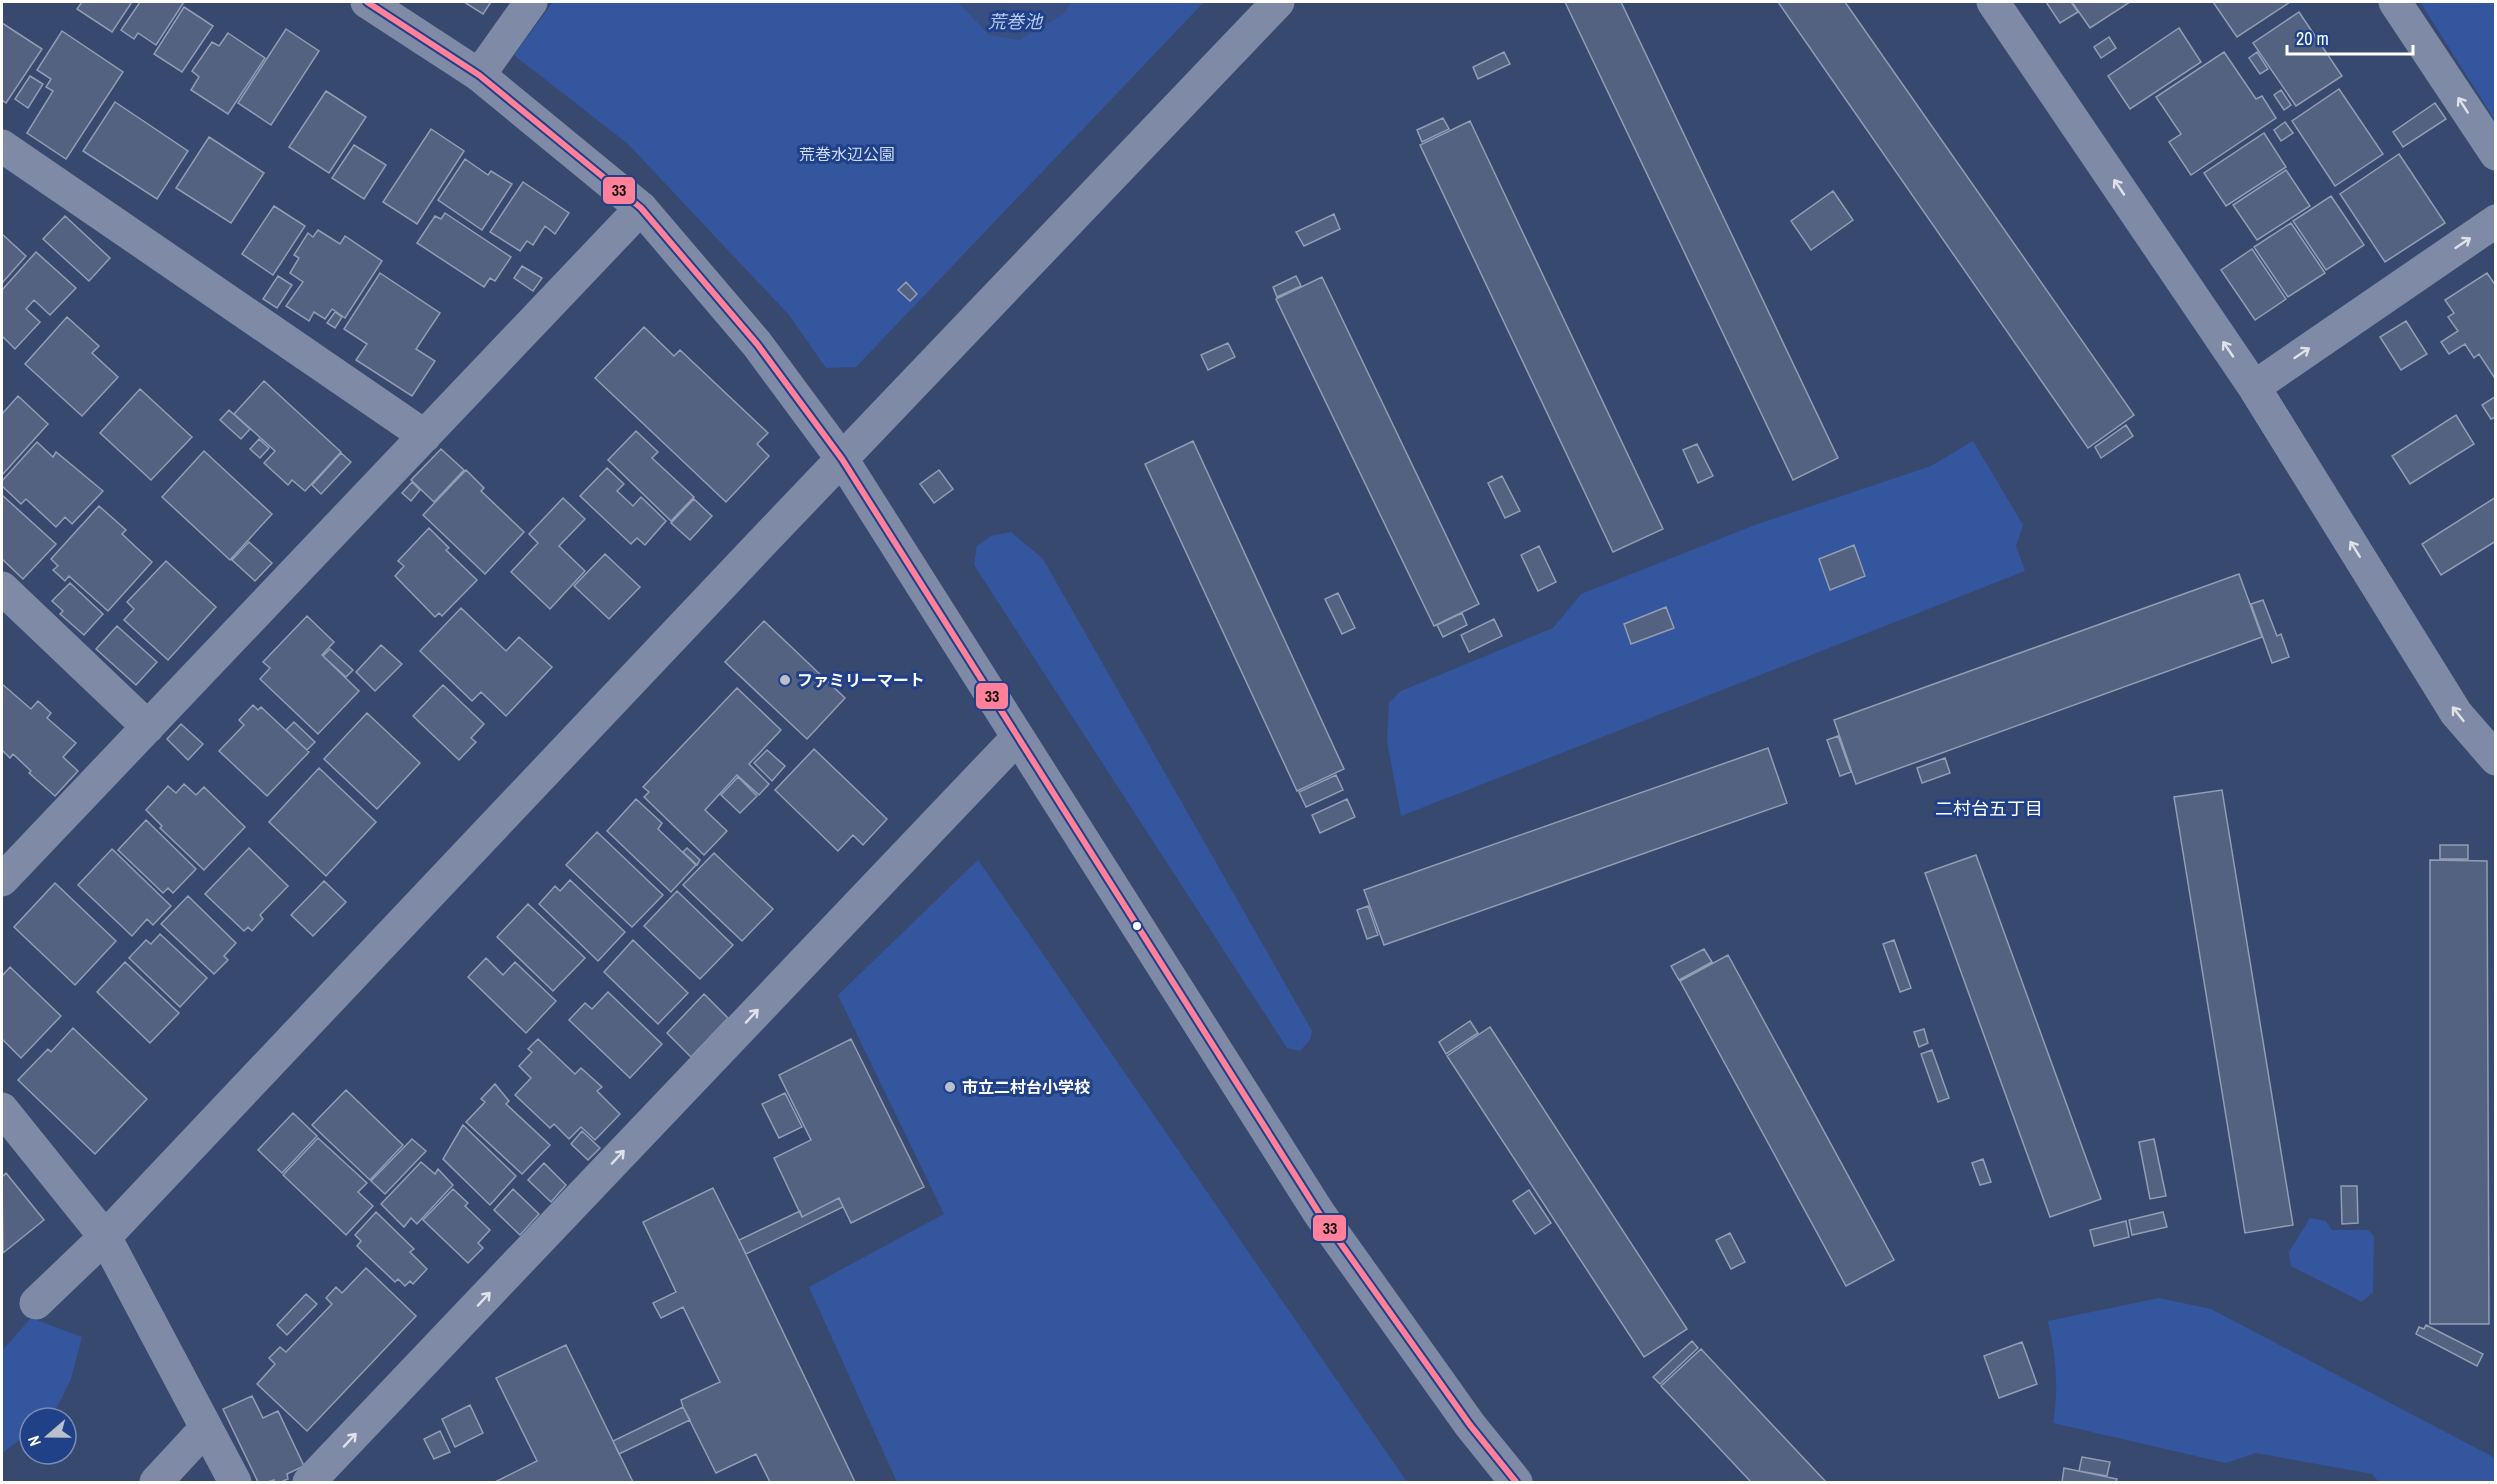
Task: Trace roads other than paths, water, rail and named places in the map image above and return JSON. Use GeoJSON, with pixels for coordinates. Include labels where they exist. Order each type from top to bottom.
{"type":"FeatureCollection","features":[{"type":"Feature","properties":{"kind":"street"},"geometry":{"type":"LineString","coordinates":[[368,2],[479,75],[641,208],[757,344],[842,459],[1319,1213],[1470,1425],[1516,1482]]}},
{"type":"Feature","properties":{"kind":"street"},"geometry":{"type":"LineString","coordinates":[[479,75],[531,2]]}},
{"type":"Feature","properties":{"kind":"street"},"geometry":{"type":"LineString","coordinates":[[36,1303],[105,1237],[1278,2]]}},
{"type":"Feature","properties":{"kind":"street"},"geometry":{"type":"LineString","coordinates":[[1993,2],[2254,387],[2456,713],[2496,759]]}},
{"type":"Feature","properties":{"kind":"street"},"geometry":{"type":"LineString","coordinates":[[2395,2],[2496,154]]}},
{"type":"Feature","properties":{"kind":"street"},"geometry":{"type":"LineString","coordinates":[[2,146],[425,436]]}},
{"type":"Feature","properties":{"kind":"street"},"geometry":{"type":"LineString","coordinates":[[2,880],[641,208]]}},
{"type":"Feature","properties":{"kind":"street"},"geometry":{"type":"LineString","coordinates":[[2254,387],[2496,221]]}},
{"type":"Feature","properties":{"kind":"street"},"geometry":{"type":"LineString","coordinates":[[2,588],[148,727]]}},
{"type":"Feature","properties":{"kind":"street"},"geometry":{"type":"LineString","coordinates":[[309,1482],[1017,738]]}},
{"type":"Feature","properties":{"kind":"street"},"geometry":{"type":"LineString","coordinates":[[2,1109],[105,1237],[235,1482]]}},
{"type":"Feature","properties":{"kind":"street"},"geometry":{"type":"LineString","coordinates":[[156,1482],[206,1428]]}},
{"type":"Feature","properties":{"kind":"water","name":"荒巻池"},"geometry":{"type":"Polygon","coordinates":[[[958,2],[1071,2],[1064,14],[1019,40],[989,35],[958,2]]]}},
{"type":"Feature","properties":{"kind":"place","name":"ファミリーマート"},"geometry":{"type":"Point","coordinates":[785,680]}},
{"type":"Feature","properties":{"kind":"place","name":"市立二村台小学校"},"geometry":{"type":"Point","coordinates":[950,1087]}},
{"type":"Feature","properties":{"kind":"district","name":"二村台五丁目"},"geometry":{"type":"Point","coordinates":[1989,808]}},
{"type":"Feature","properties":{"kind":"park label","name":"荒巻水辺公園"},"geometry":{"type":"Point","coordinates":[847,154]}}]}
